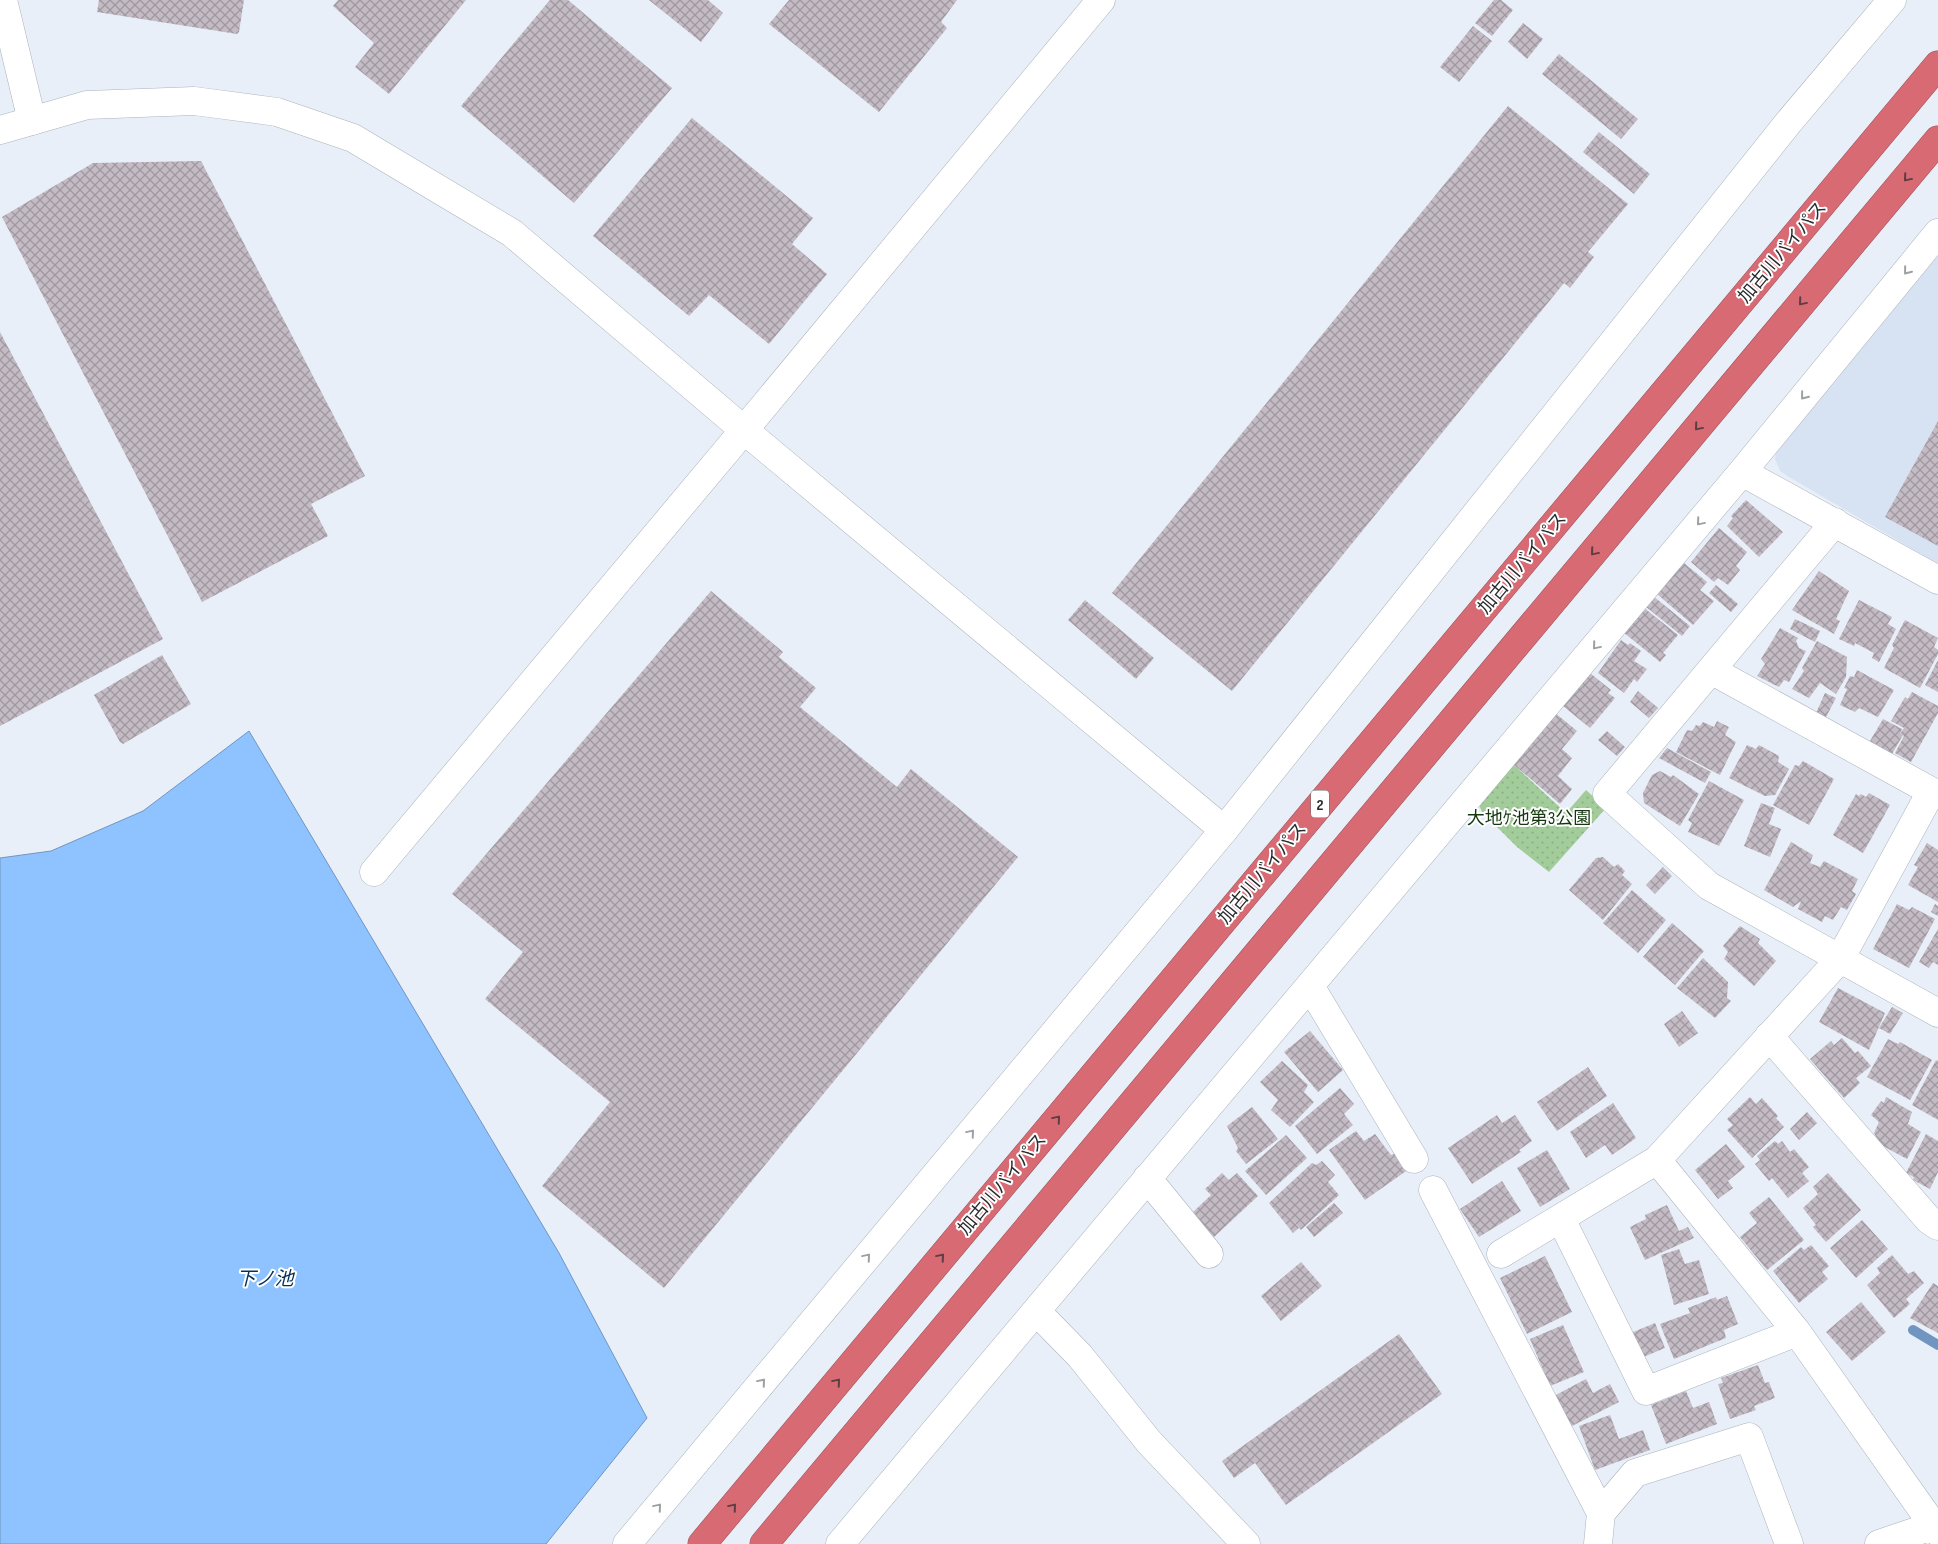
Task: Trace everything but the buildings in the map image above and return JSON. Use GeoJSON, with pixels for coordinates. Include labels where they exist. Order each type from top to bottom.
{"type":"FeatureCollection","features":[{"type":"Feature","properties":{"kind":"highway","name":"加古川バイパス"},"geometry":{"type":"LineString","coordinates":[[702,1544],[1938,65]]}},
{"type":"Feature","properties":{"kind":"highway"},"geometry":{"type":"LineString","coordinates":[[764,1544],[1938,140]]}},
{"type":"Feature","properties":{"kind":"street"},"geometry":{"type":"LineString","coordinates":[[3,0],[32,121]]}},
{"type":"Feature","properties":{"kind":"street"},"geometry":{"type":"LineString","coordinates":[[374,872],[1101,0]]}},
{"type":"Feature","properties":{"kind":"street"},"geometry":{"type":"LineString","coordinates":[[627,1544],[1224,830],[1782,131],[1892,0]]}},
{"type":"Feature","properties":{"kind":"street"},"geometry":{"type":"LineString","coordinates":[[0,130],[87,105],[194,101],[277,112],[353,138],[512,233],[744,430],[1224,830]]}},
{"type":"Feature","properties":{"kind":"street"},"geometry":{"type":"LineString","coordinates":[[840,1544],[1742,472],[1938,233]]}},
{"type":"Feature","properties":{"kind":"street"},"geometry":{"type":"LineString","coordinates":[[1742,472],[1938,580]]}},
{"type":"Feature","properties":{"kind":"street"},"geometry":{"type":"LineString","coordinates":[[1834,522],[1607,794],[1709,886],[1938,1013]]}},
{"type":"Feature","properties":{"kind":"street"},"geometry":{"type":"LineString","coordinates":[[1501,1254],[1657,1160],[1840,959],[1935,793],[1711,670]]}},
{"type":"Feature","properties":{"kind":"street"},"geometry":{"type":"LineString","coordinates":[[1310,986],[1414,1159]]}},
{"type":"Feature","properties":{"kind":"street"},"geometry":{"type":"LineString","coordinates":[[1769,1036],[1928,1220],[1938,1226]]}},
{"type":"Feature","properties":{"kind":"street"},"geometry":{"type":"LineString","coordinates":[[1657,1160],[1796,1332],[1937,1527],[1879,1544]]}},
{"type":"Feature","properties":{"kind":"street"},"geometry":{"type":"LineString","coordinates":[[1148,1178],[1209,1254]]}},
{"type":"Feature","properties":{"kind":"street"},"geometry":{"type":"LineString","coordinates":[[1433,1190],[1601,1513],[1598,1544]]}},
{"type":"Feature","properties":{"kind":"street"},"geometry":{"type":"LineString","coordinates":[[1561,1219],[1646,1391],[1796,1332]]}},
{"type":"Feature","properties":{"kind":"street"},"geometry":{"type":"LineString","coordinates":[[1036,1311],[1080,1356],[1149,1442],[1246,1544]]}},
{"type":"Feature","properties":{"kind":"street"},"geometry":{"type":"LineString","coordinates":[[1601,1513],[1635,1473],[1749,1436],[1789,1544]]}},
{"type":"Feature","properties":{"kind":"shaded area"},"geometry":{"type":"Polygon","coordinates":[[[1938,253],[1938,564],[1789,477],[1780,471],[1775,459],[1776,451],[1938,253]]]}},
{"type":"Feature","properties":{"kind":"green space","name":"大地ｹ池第3公園"},"geometry":{"type":"Polygon","coordinates":[[[1513,764],[1566,813],[1586,790],[1606,808],[1549,872],[1517,847],[1482,812],[1479,805],[1513,764]]]}},
{"type":"Feature","properties":{"kind":"water","name":"下ノ池"},"geometry":{"type":"Polygon","coordinates":[[[249,731],[559,1253],[647,1418],[546,1544],[0,1544],[0,858],[51,851],[143,811],[249,731]]]}},
{"type":"Feature","properties":{"kind":"waterway"},"geometry":{"type":"LineString","coordinates":[[1913,1330],[1938,1345]]}}]}
